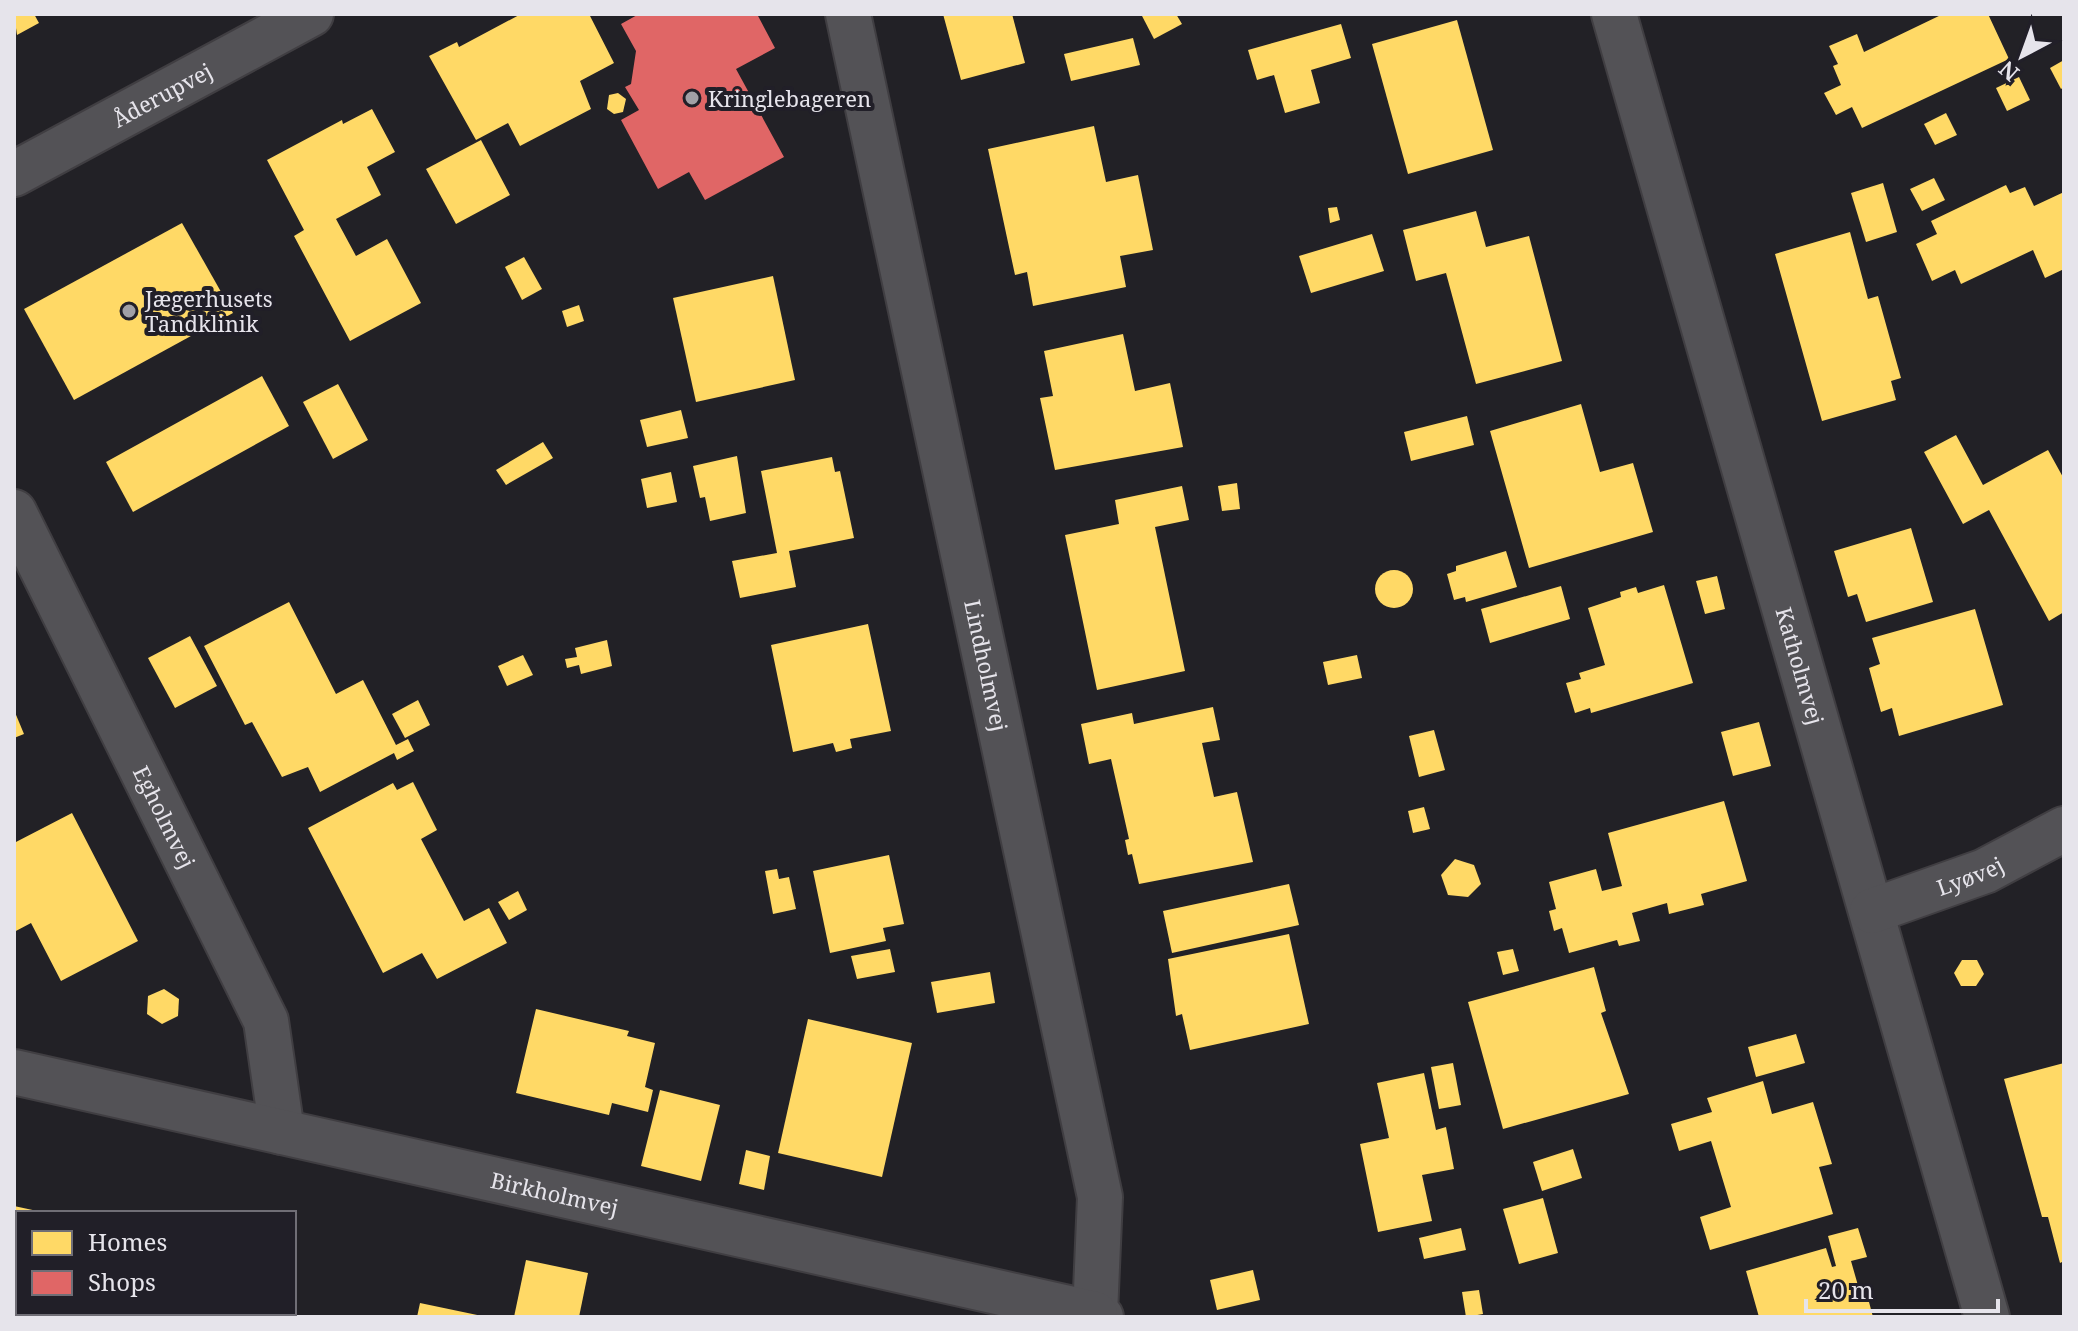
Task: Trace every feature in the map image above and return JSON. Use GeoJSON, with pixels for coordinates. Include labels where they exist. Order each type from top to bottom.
{"type":"FeatureCollection","features":[{"type":"Feature","properties":{"kind":"street","name":"Åderupvej"},"geometry":{"type":"LineString","coordinates":[[14,174],[311,14]]}},
{"type":"Feature","properties":{"kind":"street","name":"Lindholmvej"},"geometry":{"type":"LineString","coordinates":[[848,14],[1100,1197],[1098,1315]]}},
{"type":"Feature","properties":{"kind":"street","name":"Katholmvej"},"geometry":{"type":"LineString","coordinates":[[1614,14],[1987,1317]]}},
{"type":"Feature","properties":{"kind":"street","name":"Egholmvej"},"geometry":{"type":"LineString","coordinates":[[14,512],[266,1021],[282,1132]]}},
{"type":"Feature","properties":{"kind":"street","name":"Lyøvej"},"geometry":{"type":"LineString","coordinates":[[1872,911],[1985,871],[2064,829]]}},
{"type":"Feature","properties":{"kind":"street","name":"Birkholmvej"},"geometry":{"type":"LineString","coordinates":[[14,1072],[1098,1315]]}},
{"type":"Feature","properties":{"kind":"building: Homes"},"geometry":{"type":"Polygon","coordinates":[[[14,14],[34,14],[39,23],[17,35],[14,14]]]}},
{"type":"Feature","properties":{"kind":"building: Homes"},"geometry":{"type":"Polygon","coordinates":[[[521,14],[589,14],[614,63],[580,81],[591,109],[520,146],[508,123],[476,140],[429,56],[457,42],[459,47],[521,14]]]}},
{"type":"Feature","properties":{"kind":"building: Homes"},"geometry":{"type":"Polygon","coordinates":[[[943,14],[1012,14],[1025,63],[961,80],[943,14]]]}},
{"type":"Feature","properties":{"kind":"building: Homes"},"geometry":{"type":"Polygon","coordinates":[[[1141,14],[1176,14],[1182,24],[1154,39],[1141,14]]]}},
{"type":"Feature","properties":{"kind":"building: Homes"},"geometry":{"type":"Polygon","coordinates":[[[1943,14],[1988,14],[2009,59],[1862,128],[1852,107],[1836,115],[1824,93],[1841,85],[1833,66],[1838,64],[1829,46],[1857,34],[1864,52],[1943,14]]]}},
{"type":"Feature","properties":{"kind":"building: Homes"},"geometry":{"type":"Polygon","coordinates":[[[1457,20],[1493,150],[1408,174],[1372,44],[1457,20]]]}},
{"type":"Feature","properties":{"kind":"building: Homes"},"geometry":{"type":"Polygon","coordinates":[[[1341,24],[1351,58],[1311,70],[1320,103],[1285,113],[1274,75],[1257,80],[1248,50],[1341,24]]]}},
{"type":"Feature","properties":{"kind":"building: Homes"},"geometry":{"type":"Polygon","coordinates":[[[1133,38],[1140,65],[1071,81],[1064,54],[1133,38]]]}},
{"type":"Feature","properties":{"kind":"building: Homes"},"geometry":{"type":"Polygon","coordinates":[[[2064,60],[2064,87],[2061,89],[2050,68],[2064,60]]]}},
{"type":"Feature","properties":{"kind":"building: Homes"},"geometry":{"type":"Polygon","coordinates":[[[2019,77],[2030,100],[2007,111],[1996,88],[2019,77]]]}},
{"type":"Feature","properties":{"kind":"building: Homes"},"geometry":{"type":"Polygon","coordinates":[[[618,93],[626,99],[623,112],[614,114],[607,109],[609,95],[618,93]]]}},
{"type":"Feature","properties":{"kind":"building: Homes"},"geometry":{"type":"Polygon","coordinates":[[[372,109],[395,152],[367,167],[381,195],[336,219],[356,256],[387,239],[421,303],[350,341],[294,236],[304,230],[267,160],[342,120],[343,124],[372,109]]]}},
{"type":"Feature","properties":{"kind":"building: Homes"},"geometry":{"type":"Polygon","coordinates":[[[1946,113],[1957,135],[1935,145],[1924,124],[1946,113]]]}},
{"type":"Feature","properties":{"kind":"building: Homes"},"geometry":{"type":"Polygon","coordinates":[[[1094,126],[1106,182],[1138,175],[1153,250],[1120,256],[1126,287],[1033,306],[1027,272],[1015,275],[988,149],[1094,126]]]}},
{"type":"Feature","properties":{"kind":"building: Homes"},"geometry":{"type":"Polygon","coordinates":[[[481,140],[510,195],[456,224],[426,169],[481,140]]]}},
{"type":"Feature","properties":{"kind":"building: Homes"},"geometry":{"type":"Polygon","coordinates":[[[1934,178],[1945,200],[1922,211],[1910,189],[1934,178]]]}},
{"type":"Feature","properties":{"kind":"building: Homes"},"geometry":{"type":"Polygon","coordinates":[[[1883,183],[1897,232],[1866,242],[1851,193],[1883,183]]]}},
{"type":"Feature","properties":{"kind":"building: Homes"},"geometry":{"type":"Polygon","coordinates":[[[2006,185],[2010,193],[2025,187],[2034,206],[2064,192],[2064,269],[2045,278],[2033,250],[1961,284],[1955,270],[1932,281],[1916,244],[1937,234],[1931,221],[2006,185]]]}},
{"type":"Feature","properties":{"kind":"building: Homes"},"geometry":{"type":"Polygon","coordinates":[[[1337,207],[1340,220],[1330,223],[1328,208],[1337,207]]]}},
{"type":"Feature","properties":{"kind":"building: Homes"},"geometry":{"type":"Polygon","coordinates":[[[1476,211],[1486,247],[1529,236],[1562,361],[1476,384],[1446,273],[1416,281],[1403,230],[1476,211]]]}},
{"type":"Feature","properties":{"kind":"building: Homes","name":"Jægerhusets Tandklinik"},"geometry":{"type":"Polygon","coordinates":[[[182,223],[233,313],[74,400],[24,309],[182,223]]]}},
{"type":"Feature","properties":{"kind":"building: Homes"},"geometry":{"type":"Polygon","coordinates":[[[1850,232],[1868,299],[1878,296],[1901,378],[1891,381],[1896,400],[1822,421],[1775,254],[1850,232]]]}},
{"type":"Feature","properties":{"kind":"building: Homes"},"geometry":{"type":"Polygon","coordinates":[[[1372,234],[1384,271],[1311,293],[1299,256],[1372,234]]]}},
{"type":"Feature","properties":{"kind":"building: Homes"},"geometry":{"type":"Polygon","coordinates":[[[524,257],[542,289],[522,300],[505,267],[524,257]]]}},
{"type":"Feature","properties":{"kind":"building: Homes"},"geometry":{"type":"Polygon","coordinates":[[[773,276],[795,380],[696,402],[673,298],[773,276]]]}},
{"type":"Feature","properties":{"kind":"building: Homes"},"geometry":{"type":"Polygon","coordinates":[[[579,305],[584,321],[567,327],[562,311],[579,305]]]}},
{"type":"Feature","properties":{"kind":"building: Homes"},"geometry":{"type":"Polygon","coordinates":[[[1123,334],[1135,391],[1170,383],[1183,447],[1055,470],[1040,398],[1053,396],[1044,351],[1123,334]]]}},
{"type":"Feature","properties":{"kind":"building: Homes"},"geometry":{"type":"Polygon","coordinates":[[[262,376],[289,426],[133,512],[106,462],[262,376]]]}},
{"type":"Feature","properties":{"kind":"building: Homes"},"geometry":{"type":"Polygon","coordinates":[[[338,384],[368,440],[333,459],[303,402],[338,384]]]}},
{"type":"Feature","properties":{"kind":"building: Homes"},"geometry":{"type":"Polygon","coordinates":[[[1581,404],[1600,472],[1633,463],[1653,532],[1529,568],[1490,431],[1581,404]]]}},
{"type":"Feature","properties":{"kind":"building: Homes"},"geometry":{"type":"Polygon","coordinates":[[[681,410],[688,438],[647,447],[640,420],[681,410]]]}},
{"type":"Feature","properties":{"kind":"building: Homes"},"geometry":{"type":"Polygon","coordinates":[[[1467,416],[1474,445],[1411,461],[1404,432],[1467,416]]]}},
{"type":"Feature","properties":{"kind":"building: Homes"},"geometry":{"type":"Polygon","coordinates":[[[1956,435],[1983,485],[2048,450],[2064,479],[2064,612],[2049,621],[1989,510],[1963,524],[1924,452],[1956,435]]]}},
{"type":"Feature","properties":{"kind":"building: Homes"},"geometry":{"type":"Polygon","coordinates":[[[543,442],[553,458],[506,485],[496,470],[543,442]]]}},
{"type":"Feature","properties":{"kind":"building: Homes"},"geometry":{"type":"Polygon","coordinates":[[[737,456],[746,513],[710,521],[705,497],[700,498],[693,466],[737,456]]]}},
{"type":"Feature","properties":{"kind":"building: Homes"},"geometry":{"type":"Polygon","coordinates":[[[832,457],[835,472],[840,471],[854,538],[789,551],[796,587],[740,598],[732,561],[777,553],[761,471],[832,457]]]}},
{"type":"Feature","properties":{"kind":"building: Homes"},"geometry":{"type":"Polygon","coordinates":[[[671,472],[677,502],[647,508],[641,479],[671,472]]]}},
{"type":"Feature","properties":{"kind":"building: Homes"},"geometry":{"type":"Polygon","coordinates":[[[1237,483],[1240,509],[1222,511],[1218,486],[1237,483]]]}},
{"type":"Feature","properties":{"kind":"building: Homes"},"geometry":{"type":"Polygon","coordinates":[[[1182,486],[1189,520],[1155,527],[1185,671],[1097,690],[1065,535],[1119,524],[1115,500],[1182,486]]]}},
{"type":"Feature","properties":{"kind":"building: Homes"},"geometry":{"type":"Polygon","coordinates":[[[1911,528],[1933,602],[1866,622],[1857,594],[1848,597],[1834,551],[1911,528]]]}},
{"type":"Feature","properties":{"kind":"building: Homes"},"geometry":{"type":"Polygon","coordinates":[[[1506,551],[1517,587],[1466,602],[1465,597],[1454,600],[1447,574],[1456,571],[1456,566],[1506,551]]]}},
{"type":"Feature","properties":{"kind":"building: Homes"},"geometry":{"type":"Polygon","coordinates":[[[1394,570],[1407,576],[1413,589],[1407,602],[1394,608],[1381,602],[1375,589],[1381,576],[1394,570]]]}},
{"type":"Feature","properties":{"kind":"building: Homes"},"geometry":{"type":"Polygon","coordinates":[[[1717,576],[1725,609],[1705,614],[1696,581],[1717,576]]]}},
{"type":"Feature","properties":{"kind":"building: Homes"},"geometry":{"type":"Polygon","coordinates":[[[1664,585],[1693,683],[1591,713],[1590,708],[1575,713],[1566,683],[1581,679],[1579,673],[1605,665],[1588,608],[1621,597],[1620,592],[1636,587],[1638,593],[1664,585]]]}},
{"type":"Feature","properties":{"kind":"building: Homes"},"geometry":{"type":"Polygon","coordinates":[[[1561,586],[1570,619],[1490,643],[1481,609],[1561,586]]]}},
{"type":"Feature","properties":{"kind":"building: Homes"},"geometry":{"type":"Polygon","coordinates":[[[289,602],[336,694],[363,680],[396,745],[408,739],[414,751],[397,760],[394,753],[320,792],[308,767],[282,777],[252,722],[245,725],[204,646],[289,602]]]}},
{"type":"Feature","properties":{"kind":"building: Homes"},"geometry":{"type":"Polygon","coordinates":[[[1975,609],[2003,705],[1899,736],[1892,708],[1881,712],[1869,668],[1880,664],[1872,638],[1975,609]]]}},
{"type":"Feature","properties":{"kind":"building: Homes"},"geometry":{"type":"Polygon","coordinates":[[[868,624],[891,731],[850,739],[852,748],[836,752],[833,743],[793,752],[771,645],[868,624]]]}},
{"type":"Feature","properties":{"kind":"building: Homes"},"geometry":{"type":"Polygon","coordinates":[[[190,636],[217,686],[175,708],[148,658],[190,636]]]}},
{"type":"Feature","properties":{"kind":"building: Homes"},"geometry":{"type":"Polygon","coordinates":[[[607,640],[612,666],[581,674],[579,665],[567,668],[565,659],[577,657],[575,648],[607,640]]]}},
{"type":"Feature","properties":{"kind":"building: Homes"},"geometry":{"type":"Polygon","coordinates":[[[523,655],[533,675],[507,686],[498,666],[523,655]]]}},
{"type":"Feature","properties":{"kind":"building: Homes"},"geometry":{"type":"Polygon","coordinates":[[[1357,655],[1362,678],[1328,685],[1323,662],[1357,655]]]}},
{"type":"Feature","properties":{"kind":"building: Homes"},"geometry":{"type":"Polygon","coordinates":[[[418,700],[430,725],[405,738],[392,714],[418,700]]]}},
{"type":"Feature","properties":{"kind":"building: Homes"},"geometry":{"type":"Polygon","coordinates":[[[1213,707],[1220,740],[1202,743],[1214,797],[1237,792],[1253,862],[1139,884],[1132,854],[1128,855],[1125,840],[1129,839],[1111,759],[1089,764],[1081,724],[1132,713],[1134,724],[1213,707]]]}},
{"type":"Feature","properties":{"kind":"building: Homes"},"geometry":{"type":"Polygon","coordinates":[[[14,710],[24,734],[14,738],[14,710]]]}},
{"type":"Feature","properties":{"kind":"building: Homes"},"geometry":{"type":"Polygon","coordinates":[[[1759,722],[1771,766],[1733,776],[1721,732],[1759,722]]]}},
{"type":"Feature","properties":{"kind":"building: Homes"},"geometry":{"type":"Polygon","coordinates":[[[1434,730],[1445,770],[1419,777],[1409,736],[1434,730]]]}},
{"type":"Feature","properties":{"kind":"building: Homes"},"geometry":{"type":"Polygon","coordinates":[[[413,782],[437,830],[421,839],[464,921],[489,908],[507,943],[437,979],[422,953],[383,973],[308,828],[393,783],[397,790],[413,782]]]}},
{"type":"Feature","properties":{"kind":"building: Homes"},"geometry":{"type":"Polygon","coordinates":[[[1724,801],[1747,881],[1701,894],[1704,905],[1669,914],[1667,903],[1632,913],[1640,941],[1619,946],[1617,940],[1569,953],[1562,928],[1554,931],[1549,911],[1556,909],[1549,882],[1596,869],[1602,891],[1622,886],[1608,833],[1724,801]]]}},
{"type":"Feature","properties":{"kind":"building: Homes"},"geometry":{"type":"Polygon","coordinates":[[[1424,807],[1430,829],[1413,833],[1408,811],[1424,807]]]}},
{"type":"Feature","properties":{"kind":"building: Homes"},"geometry":{"type":"Polygon","coordinates":[[[72,813],[138,941],[61,981],[31,923],[14,932],[14,843],[72,813]]]}},
{"type":"Feature","properties":{"kind":"building: Homes"},"geometry":{"type":"Polygon","coordinates":[[[889,855],[904,924],[883,928],[886,941],[830,953],[813,871],[889,855]]]}},
{"type":"Feature","properties":{"kind":"building: Homes"},"geometry":{"type":"Polygon","coordinates":[[[1455,859],[1474,865],[1481,884],[1468,897],[1448,895],[1441,875],[1455,859]]]}},
{"type":"Feature","properties":{"kind":"building: Homes"},"geometry":{"type":"Polygon","coordinates":[[[777,869],[779,879],[789,877],[796,909],[773,914],[765,871],[777,869]]]}},
{"type":"Feature","properties":{"kind":"building: Homes"},"geometry":{"type":"Polygon","coordinates":[[[1289,884],[1299,925],[1172,953],[1163,911],[1289,884]]]}},
{"type":"Feature","properties":{"kind":"building: Homes"},"geometry":{"type":"Polygon","coordinates":[[[518,891],[527,910],[509,920],[498,902],[518,891]]]}},
{"type":"Feature","properties":{"kind":"building: Homes"},"geometry":{"type":"Polygon","coordinates":[[[1289,934],[1309,1024],[1190,1050],[1182,1014],[1176,1016],[1168,959],[1289,934]]]}},
{"type":"Feature","properties":{"kind":"building: Homes"},"geometry":{"type":"Polygon","coordinates":[[[890,949],[895,972],[857,979],[851,956],[890,949]]]}},
{"type":"Feature","properties":{"kind":"building: Homes"},"geometry":{"type":"Polygon","coordinates":[[[1513,949],[1519,971],[1503,975],[1497,952],[1513,949]]]}},
{"type":"Feature","properties":{"kind":"building: Homes"},"geometry":{"type":"Polygon","coordinates":[[[1962,960],[1977,960],[1984,974],[1976,986],[1961,986],[1954,973],[1962,960]]]}},
{"type":"Feature","properties":{"kind":"building: Homes"},"geometry":{"type":"Polygon","coordinates":[[[1594,967],[1606,1011],[1601,1013],[1629,1094],[1503,1129],[1468,1002],[1594,967]]]}},
{"type":"Feature","properties":{"kind":"building: Homes"},"geometry":{"type":"Polygon","coordinates":[[[990,972],[995,1003],[937,1013],[931,982],[990,972]]]}},
{"type":"Feature","properties":{"kind":"building: Homes"},"geometry":{"type":"Polygon","coordinates":[[[164,989],[179,999],[178,1016],[162,1024],[147,1014],[148,996],[164,989]]]}},
{"type":"Feature","properties":{"kind":"building: Homes"},"geometry":{"type":"Polygon","coordinates":[[[536,1009],[629,1031],[627,1036],[655,1043],[645,1087],[653,1090],[648,1112],[612,1103],[609,1115],[516,1093],[536,1009]]]}},
{"type":"Feature","properties":{"kind":"building: Homes"},"geometry":{"type":"Polygon","coordinates":[[[808,1019],[912,1043],[882,1177],[778,1153],[808,1019]]]}},
{"type":"Feature","properties":{"kind":"building: Homes"},"geometry":{"type":"Polygon","coordinates":[[[1796,1034],[1805,1063],[1756,1077],[1748,1047],[1796,1034]]]}},
{"type":"Feature","properties":{"kind":"building: Homes"},"geometry":{"type":"Polygon","coordinates":[[[1453,1063],[1461,1105],[1439,1109],[1431,1067],[1453,1063]]]}},
{"type":"Feature","properties":{"kind":"building: Homes"},"geometry":{"type":"Polygon","coordinates":[[[2064,1063],[2064,1261],[2060,1263],[2048,1217],[2042,1217],[2004,1079],[2064,1063]]]}},
{"type":"Feature","properties":{"kind":"building: Homes"},"geometry":{"type":"Polygon","coordinates":[[[1424,1073],[1436,1130],[1446,1127],[1454,1169],[1422,1175],[1432,1221],[1378,1232],[1360,1144],[1389,1138],[1377,1083],[1424,1073]]]}},
{"type":"Feature","properties":{"kind":"building: Homes"},"geometry":{"type":"Polygon","coordinates":[[[1763,1081],[1772,1114],[1813,1102],[1832,1164],[1819,1167],[1833,1214],[1710,1250],[1700,1217],[1731,1207],[1711,1141],[1679,1151],[1671,1124],[1712,1112],[1707,1098],[1763,1081]]]}},
{"type":"Feature","properties":{"kind":"building: Homes"},"geometry":{"type":"Polygon","coordinates":[[[660,1090],[720,1105],[701,1181],[641,1166],[660,1090]]]}},
{"type":"Feature","properties":{"kind":"building: Homes"},"geometry":{"type":"Polygon","coordinates":[[[1573,1149],[1582,1178],[1542,1191],[1533,1162],[1573,1149]]]}},
{"type":"Feature","properties":{"kind":"building: Homes"},"geometry":{"type":"Polygon","coordinates":[[[746,1150],[770,1156],[764,1190],[739,1184],[746,1150]]]}},
{"type":"Feature","properties":{"kind":"building: Homes"},"geometry":{"type":"Polygon","coordinates":[[[1543,1198],[1558,1253],[1519,1264],[1503,1209],[1543,1198]]]}},
{"type":"Feature","properties":{"kind":"building: Homes"},"geometry":{"type":"Polygon","coordinates":[[[14,1206],[37,1211],[16,1211],[14,1300],[14,1206]]]}},
{"type":"Feature","properties":{"kind":"building: Homes"},"geometry":{"type":"Polygon","coordinates":[[[1461,1228],[1466,1250],[1424,1259],[1419,1238],[1461,1228]]]}},
{"type":"Feature","properties":{"kind":"building: Homes"},"geometry":{"type":"Polygon","coordinates":[[[1858,1228],[1867,1257],[1851,1261],[1859,1289],[1865,1287],[1873,1317],[1759,1317],[1746,1271],[1826,1248],[1832,1267],[1836,1266],[1828,1236],[1858,1228]]]}},
{"type":"Feature","properties":{"kind":"building: Homes"},"geometry":{"type":"Polygon","coordinates":[[[526,1260],[588,1273],[579,1317],[514,1317],[526,1260]]]}},
{"type":"Feature","properties":{"kind":"building: Homes"},"geometry":{"type":"Polygon","coordinates":[[[1253,1270],[1260,1300],[1217,1310],[1210,1280],[1253,1270]]]}},
{"type":"Feature","properties":{"kind":"building: Homes"},"geometry":{"type":"Polygon","coordinates":[[[1479,1290],[1483,1314],[1466,1317],[1462,1292],[1479,1290]]]}},
{"type":"Feature","properties":{"kind":"building: Homes"},"geometry":{"type":"Polygon","coordinates":[[[420,1303],[482,1316],[482,1317],[417,1317],[420,1303]]]}},
{"type":"Feature","properties":{"kind":"building: Shops","name":"Kringlebageren"},"geometry":{"type":"Polygon","coordinates":[[[639,14],[757,14],[775,48],[736,69],[784,157],[705,200],[689,172],[658,189],[621,120],[639,110],[625,87],[631,84],[636,51],[621,24],[639,14]]]}},
{"type":"Feature","properties":{"kind":"place","name":"Kringlebageren"},"geometry":{"type":"Point","coordinates":[692,98]}},
{"type":"Feature","properties":{"kind":"place","name":"Jægerhusets Tandklinik"},"geometry":{"type":"Point","coordinates":[129,311]}}]}
